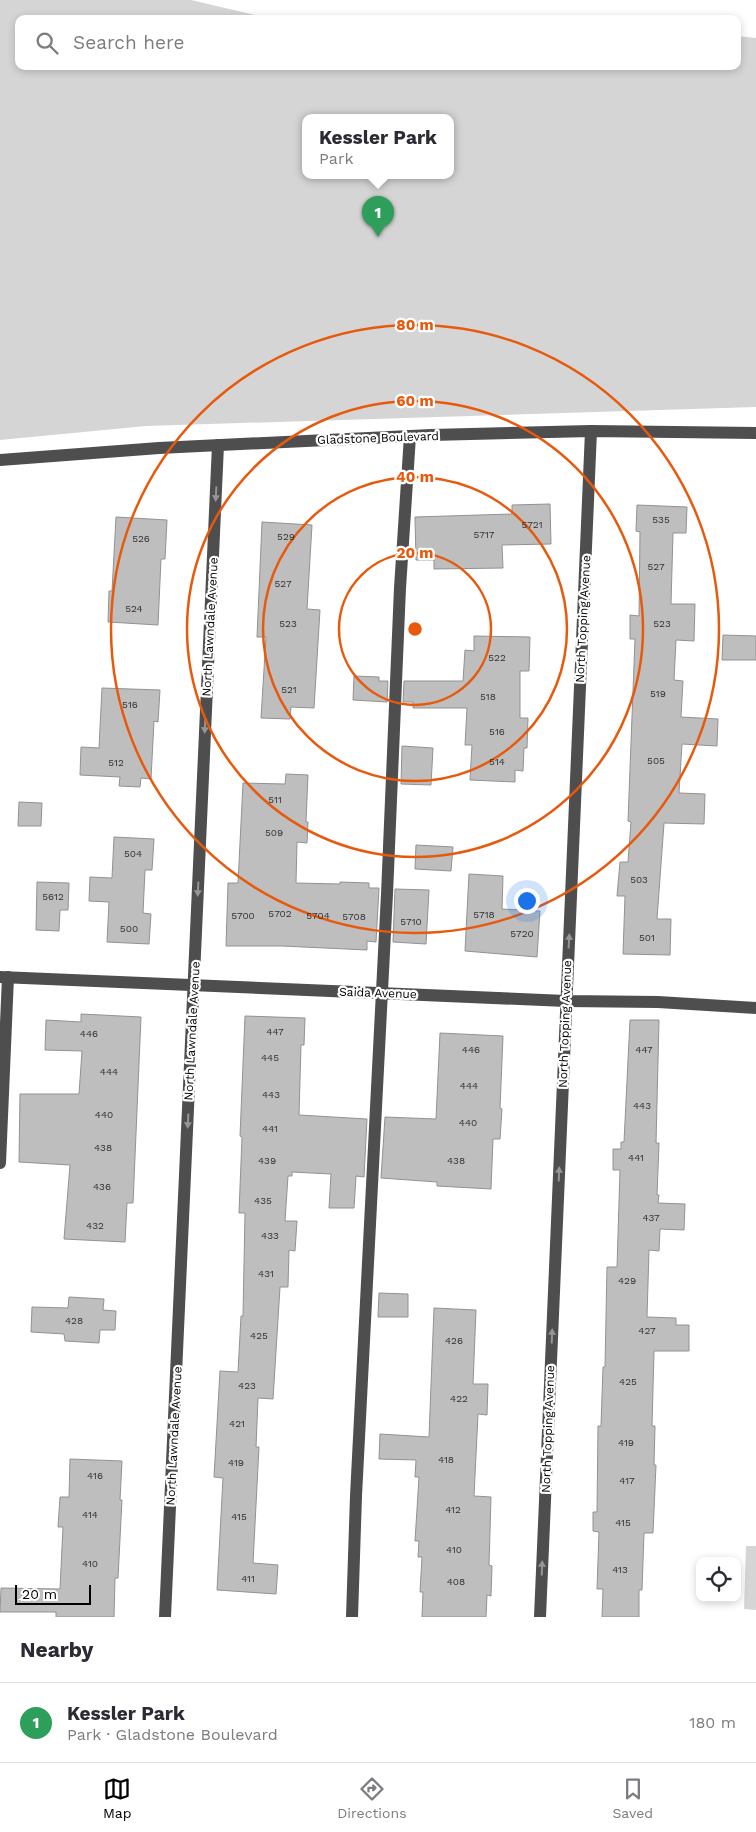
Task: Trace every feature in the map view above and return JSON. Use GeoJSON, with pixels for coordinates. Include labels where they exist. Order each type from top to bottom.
{"type":"FeatureCollection","features":[{"type":"Feature","properties":{"kind":"street","name":"Gladstone Boulevard"},"geometry":{"type":"LineString","coordinates":[[0,460],[96,452],[410,436],[591,431],[756,432]]}},
{"type":"Feature","properties":{"kind":"street","name":"North Topping Avenue"},"geometry":{"type":"LineString","coordinates":[[540,1617],[591,431]]}},
{"type":"Feature","properties":{"kind":"street"},"geometry":{"type":"LineString","coordinates":[[352,1617],[356,1496],[382,993],[399,607],[410,436]]}},
{"type":"Feature","properties":{"kind":"street","name":"North Lawndale Avenue"},"geometry":{"type":"LineString","coordinates":[[165,1617],[218,445]]}},
{"type":"Feature","properties":{"kind":"street"},"geometry":{"type":"LineString","coordinates":[[0,1163],[4,977]]}},
{"type":"Feature","properties":{"kind":"street","name":"Saida Avenue"},"geometry":{"type":"LineString","coordinates":[[4,977],[566,1001],[649,1002],[756,1008]]}},
{"type":"Feature","properties":{"kind":"shaded area"},"geometry":{"type":"Polygon","coordinates":[[[0,0],[191,0],[255,15],[15,15],[15,70],[741,70],[741,36],[756,38],[756,407],[146,426],[0,440],[0,0]]]}},
{"type":"Feature","properties":{"kind":"shaded area"},"geometry":{"type":"Polygon","coordinates":[[[746,1546],[756,1546],[756,1610],[744,1609],[746,1546]]]}},
{"type":"Feature","properties":{"kind":"building"},"geometry":{"type":"Polygon","coordinates":[[[550,504],[551,544],[502,545],[503,568],[434,569],[434,560],[416,560],[415,517],[512,514],[512,505],[550,504]]]}},
{"type":"Feature","properties":{"kind":"building"},"geometry":{"type":"Polygon","coordinates":[[[637,505],[687,507],[686,533],[673,533],[671,604],[695,604],[694,641],[676,640],[674,680],[683,681],[681,717],[718,719],[717,746],[682,744],[679,793],[705,794],[704,824],[664,823],[657,919],[671,919],[670,955],[623,954],[625,896],[617,896],[620,862],[628,862],[631,822],[628,821],[635,639],[630,639],[630,615],[639,616],[640,532],[636,531],[637,505]]]}},
{"type":"Feature","properties":{"kind":"building"},"geometry":{"type":"Polygon","coordinates":[[[116,517],[167,520],[165,559],[161,559],[158,625],[108,622],[109,591],[112,591],[116,517]]]}},
{"type":"Feature","properties":{"kind":"building"},"geometry":{"type":"Polygon","coordinates":[[[262,522],[312,525],[307,609],[320,610],[314,708],[291,707],[290,719],[261,718],[266,637],[257,637],[262,522]]]}},
{"type":"Feature","properties":{"kind":"building"},"geometry":{"type":"Polygon","coordinates":[[[723,635],[756,636],[756,660],[722,660],[723,635]]]}},
{"type":"Feature","properties":{"kind":"building"},"geometry":{"type":"Polygon","coordinates":[[[474,636],[530,637],[529,671],[520,671],[520,718],[528,718],[527,748],[524,748],[523,771],[515,770],[515,782],[470,780],[472,745],[465,745],[467,708],[413,708],[413,702],[403,702],[404,681],[463,681],[465,650],[474,651],[474,636]]]}},
{"type":"Feature","properties":{"kind":"building"},"geometry":{"type":"Polygon","coordinates":[[[354,676],[379,677],[379,681],[388,681],[387,702],[353,700],[354,676]]]}},
{"type":"Feature","properties":{"kind":"building"},"geometry":{"type":"Polygon","coordinates":[[[102,688],[160,690],[158,722],[154,721],[151,779],[141,778],[140,787],[119,786],[120,777],[80,775],[81,747],[99,748],[102,688]]]}},
{"type":"Feature","properties":{"kind":"building"},"geometry":{"type":"Polygon","coordinates":[[[402,746],[433,748],[431,785],[401,784],[402,746]]]}},
{"type":"Feature","properties":{"kind":"building"},"geometry":{"type":"Polygon","coordinates":[[[286,774],[308,775],[307,843],[297,842],[296,883],[369,883],[369,888],[379,888],[376,942],[367,941],[367,950],[282,946],[226,946],[228,883],[238,883],[243,783],[285,784],[286,774]]]}},
{"type":"Feature","properties":{"kind":"building"},"geometry":{"type":"Polygon","coordinates":[[[19,802],[42,803],[41,826],[18,826],[19,802]]]}},
{"type":"Feature","properties":{"kind":"building"},"geometry":{"type":"Polygon","coordinates":[[[114,837],[154,839],[152,870],[145,870],[143,913],[151,914],[149,944],[107,942],[109,902],[89,901],[90,877],[112,878],[114,837]]]}},
{"type":"Feature","properties":{"kind":"building"},"geometry":{"type":"Polygon","coordinates":[[[416,845],[453,847],[451,871],[415,869],[416,845]]]}},
{"type":"Feature","properties":{"kind":"building"},"geometry":{"type":"Polygon","coordinates":[[[469,874],[503,876],[502,909],[540,911],[537,957],[465,951],[469,874]]]}},
{"type":"Feature","properties":{"kind":"building"},"geometry":{"type":"Polygon","coordinates":[[[37,882],[69,883],[68,910],[60,910],[59,931],[36,930],[37,882]]]}},
{"type":"Feature","properties":{"kind":"building"},"geometry":{"type":"Polygon","coordinates":[[[395,889],[429,890],[426,944],[393,942],[395,889]]]}},
{"type":"Feature","properties":{"kind":"building"},"geometry":{"type":"Polygon","coordinates":[[[81,1014],[141,1017],[133,1203],[127,1203],[125,1242],[64,1239],[70,1165],[19,1162],[20,1094],[79,1094],[82,1051],[45,1050],[46,1020],[81,1022],[81,1014]]]}},
{"type":"Feature","properties":{"kind":"building"},"geometry":{"type":"Polygon","coordinates":[[[245,1016],[305,1018],[304,1045],[301,1045],[299,1115],[367,1119],[364,1177],[356,1176],[354,1208],[329,1208],[331,1174],[292,1172],[292,1176],[288,1176],[285,1221],[297,1221],[295,1251],[289,1250],[288,1287],[280,1287],[273,1399],[258,1398],[256,1447],[259,1447],[253,1563],[278,1565],[276,1594],[217,1590],[223,1478],[214,1477],[220,1371],[238,1372],[241,1316],[243,1316],[245,1213],[239,1213],[245,1016]]]}},
{"type":"Feature","properties":{"kind":"building"},"geometry":{"type":"Polygon","coordinates":[[[630,1020],[659,1020],[656,1143],[659,1143],[658,1203],[685,1204],[684,1230],[660,1229],[659,1251],[649,1250],[647,1317],[676,1318],[676,1325],[689,1325],[689,1351],[654,1351],[652,1426],[655,1426],[654,1465],[656,1465],[653,1533],[644,1533],[642,1590],[639,1590],[639,1617],[602,1617],[603,1589],[597,1589],[599,1532],[593,1531],[593,1512],[597,1512],[598,1426],[601,1426],[603,1367],[605,1367],[607,1267],[617,1267],[620,1170],[613,1170],[613,1149],[621,1149],[621,1142],[624,1142],[630,1020]]]}},
{"type":"Feature","properties":{"kind":"building"},"geometry":{"type":"Polygon","coordinates":[[[440,1033],[503,1036],[500,1139],[493,1139],[491,1189],[437,1186],[437,1182],[381,1178],[385,1117],[436,1119],[440,1033]]]}},
{"type":"Feature","properties":{"kind":"building"},"geometry":{"type":"Polygon","coordinates":[[[379,1293],[408,1294],[408,1317],[378,1317],[379,1293]]]}},
{"type":"Feature","properties":{"kind":"building"},"geometry":{"type":"Polygon","coordinates":[[[69,1297],[104,1299],[103,1310],[116,1311],[115,1330],[100,1330],[99,1343],[65,1341],[64,1334],[31,1332],[32,1307],[68,1308],[69,1297]]]}},
{"type":"Feature","properties":{"kind":"building"},"geometry":{"type":"Polygon","coordinates":[[[434,1308],[476,1310],[473,1384],[488,1384],[487,1415],[478,1414],[474,1496],[491,1497],[489,1565],[492,1566],[491,1596],[487,1595],[486,1617],[422,1617],[423,1592],[420,1592],[422,1557],[418,1557],[419,1541],[415,1541],[419,1477],[415,1477],[416,1460],[379,1459],[380,1434],[429,1437],[434,1308]]]}},
{"type":"Feature","properties":{"kind":"building"},"geometry":{"type":"Polygon","coordinates":[[[70,1459],[122,1461],[118,1578],[115,1578],[114,1617],[56,1617],[56,1612],[0,1612],[1,1588],[60,1589],[63,1527],[58,1527],[60,1497],[69,1497],[70,1459]]]}},
{"type":"Feature","properties":{"kind":"place","name":"Kessler Park"},"geometry":{"type":"Point","coordinates":[378,237]}}]}
